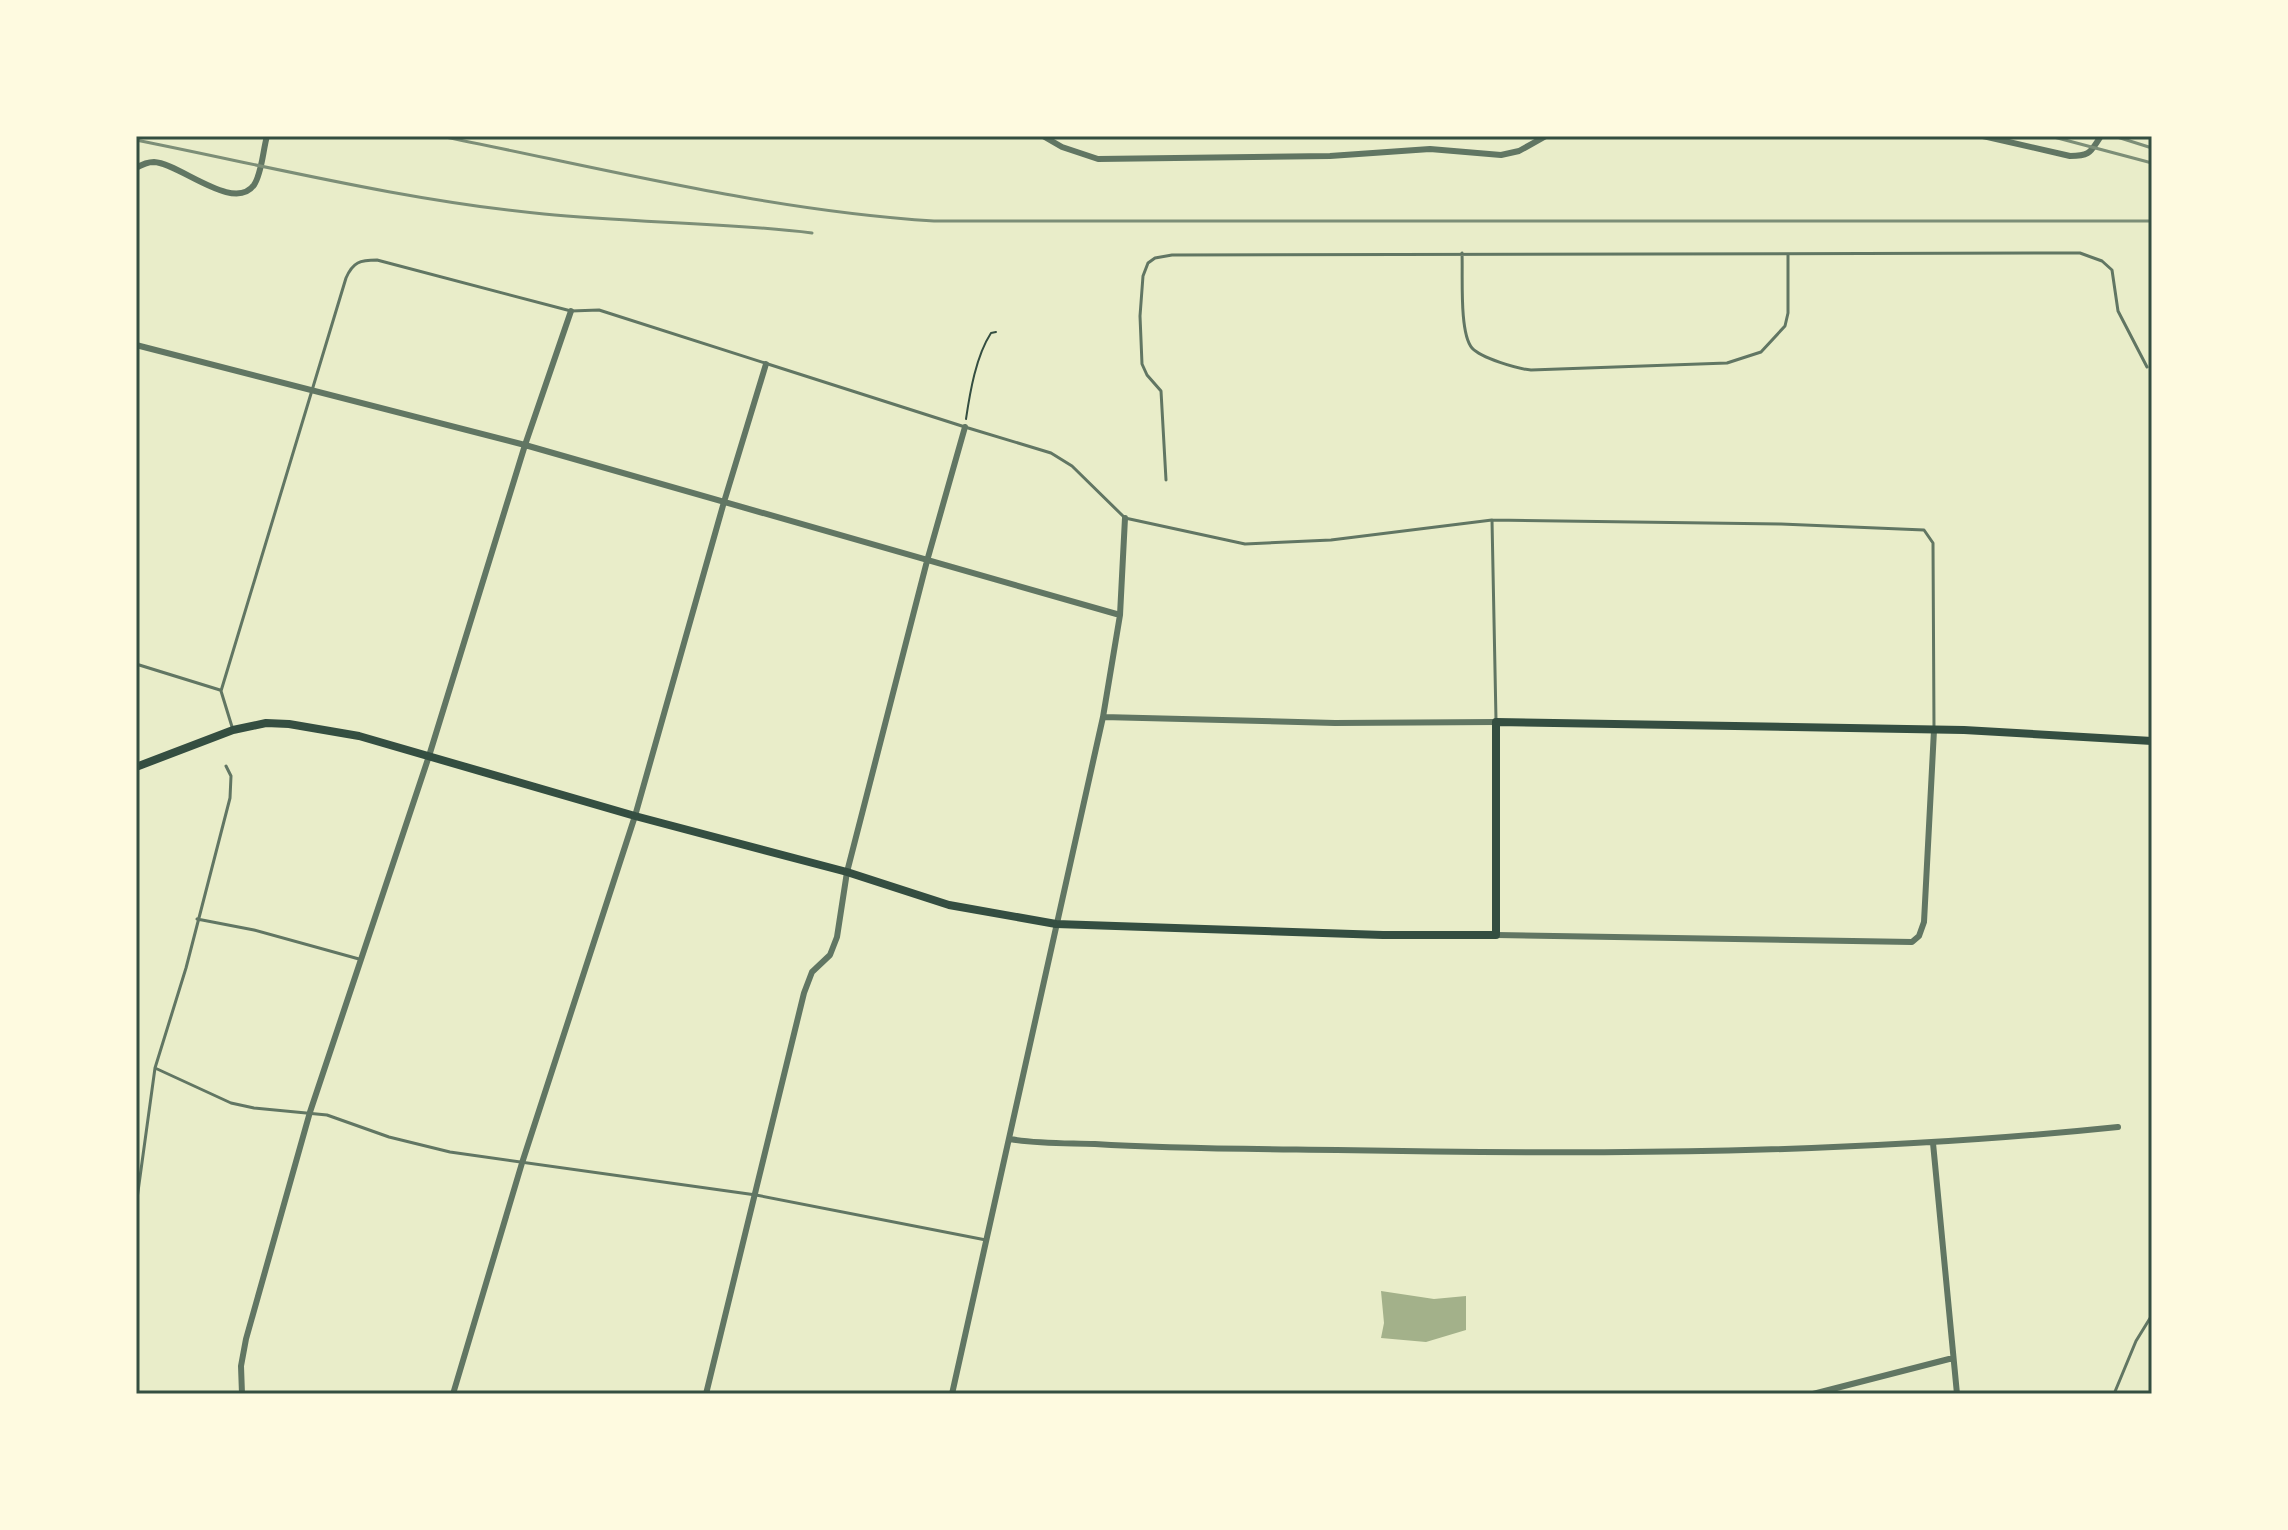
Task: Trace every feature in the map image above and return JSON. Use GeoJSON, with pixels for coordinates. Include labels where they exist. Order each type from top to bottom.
{"type":"FeatureCollection","features":[{"type":"Feature","properties":{"kind":"main road"},"geometry":{"type":"LineString","coordinates":[[136,767],[233,730],[266,723],[289,724],[359,736],[635,816],[847,872],[949,905],[1056,924],[1383,935],[1496,935],[1496,722],[1934,730],[2152,741]]}},
{"type":"Feature","properties":{"kind":"street"},"geometry":{"type":"LineString","coordinates":[[136,168],[154,162],[216,189],[242,193],[255,182],[267,136]]}},
{"type":"Feature","properties":{"kind":"street"},"geometry":{"type":"LineString","coordinates":[[1043,136],[1062,147],[1098,159],[1330,156],[1430,149],[1501,155],[1519,151],[1546,136]]}},
{"type":"Feature","properties":{"kind":"street"},"geometry":{"type":"LineString","coordinates":[[1983,136],[2070,156],[2082,156],[2093,151],[2101,136]]}},
{"type":"Feature","properties":{"kind":"street"},"geometry":{"type":"LineString","coordinates":[[242,1394],[241,1366],[246,1339],[310,1112],[429,756],[525,445],[571,311]]}},
{"type":"Feature","properties":{"kind":"street"},"geometry":{"type":"LineString","coordinates":[[136,345],[525,445],[1120,615]]}},
{"type":"Feature","properties":{"kind":"street"},"geometry":{"type":"LineString","coordinates":[[453,1394],[522,1163],[635,816],[766,364]]}},
{"type":"Feature","properties":{"kind":"street"},"geometry":{"type":"LineString","coordinates":[[706,1394],[804,993],[812,972],[830,955],[837,937],[847,872],[965,427]]}},
{"type":"Feature","properties":{"kind":"street"},"geometry":{"type":"LineString","coordinates":[[952,1394],[1103,717],[1120,615],[1125,518]]}},
{"type":"Feature","properties":{"kind":"street"},"geometry":{"type":"LineString","coordinates":[[1103,717],[1335,723],[1496,722]]}},
{"type":"Feature","properties":{"kind":"street"},"geometry":{"type":"LineString","coordinates":[[1496,935],[1912,942],[1919,936],[1924,922],[1934,730]]}},
{"type":"Feature","properties":{"kind":"street"},"geometry":{"type":"LineString","coordinates":[[1010,1139],[1139,1147],[1496,1153],[1933,1143],[2118,1127]]}},
{"type":"Feature","properties":{"kind":"street"},"geometry":{"type":"LineString","coordinates":[[1933,1143],[1957,1394]]}},
{"type":"Feature","properties":{"kind":"street"},"geometry":{"type":"LineString","coordinates":[[1813,1394],[1953,1358]]}},
{"type":"Feature","properties":{"kind":"lane"},"geometry":{"type":"LineString","coordinates":[[1462,253],[1465,324],[1470,346],[1517,369],[1531,370],[1727,363],[1761,352],[1785,326],[1788,313],[1788,254]]}},
{"type":"Feature","properties":{"kind":"lane"},"geometry":{"type":"LineString","coordinates":[[1166,480],[1161,391],[1142,364],[1140,316],[1143,276],[1148,263],[1155,258],[1172,255],[2080,253],[2090,255],[2112,270],[2118,311],[2147,367]]}},
{"type":"Feature","properties":{"kind":"lane"},"geometry":{"type":"LineString","coordinates":[[233,730],[221,691],[346,278],[353,264],[360,260],[377,260],[571,311],[599,310],[1051,453],[1072,466],[1125,518],[1245,544],[1331,540],[1492,520],[1919,529],[1928,533],[1933,543],[1934,730]]}},
{"type":"Feature","properties":{"kind":"lane"},"geometry":{"type":"LineString","coordinates":[[1492,520],[1496,722]]}},
{"type":"Feature","properties":{"kind":"lane"},"geometry":{"type":"LineString","coordinates":[[136,664],[221,691]]}},
{"type":"Feature","properties":{"kind":"lane"},"geometry":{"type":"LineString","coordinates":[[136,1206],[155,1068],[186,968],[230,798],[231,776],[226,766]]}},
{"type":"Feature","properties":{"kind":"lane"},"geometry":{"type":"LineString","coordinates":[[197,919],[254,930],[359,959]]}},
{"type":"Feature","properties":{"kind":"lane"},"geometry":{"type":"LineString","coordinates":[[155,1068],[231,1103],[310,1112],[347,1120],[389,1137],[450,1152],[756,1195],[986,1240]]}},
{"type":"Feature","properties":{"kind":"lane"},"geometry":{"type":"LineString","coordinates":[[2114,1394],[2131,1352],[2152,1315]]}},
{"type":"Feature","properties":{"kind":"path"},"geometry":{"type":"LineString","coordinates":[[965,427],[975,377],[987,340],[991,333],[996,332]]}},
{"type":"Feature","properties":{"kind":"shaded area"},"geometry":{"type":"Polygon","coordinates":[[[1381,1291],[1434,1299],[1466,1296],[1466,1330],[1426,1342],[1381,1338],[1384,1323],[1381,1291]]]}},
{"type":"Feature","properties":{"kind":"railway"},"geometry":{"type":"LineString","coordinates":[[440,136],[748,198],[872,216],[934,221],[2152,221]]}},
{"type":"Feature","properties":{"kind":"railway"},"geometry":{"type":"LineString","coordinates":[[2050,136],[2152,163]]}},
{"type":"Feature","properties":{"kind":"railway"},"geometry":{"type":"LineString","coordinates":[[2114,136],[2152,148]]}},
{"type":"Feature","properties":{"kind":"railway"},"geometry":{"type":"LineString","coordinates":[[136,140],[441,201],[577,217],[812,233]]}}]}
